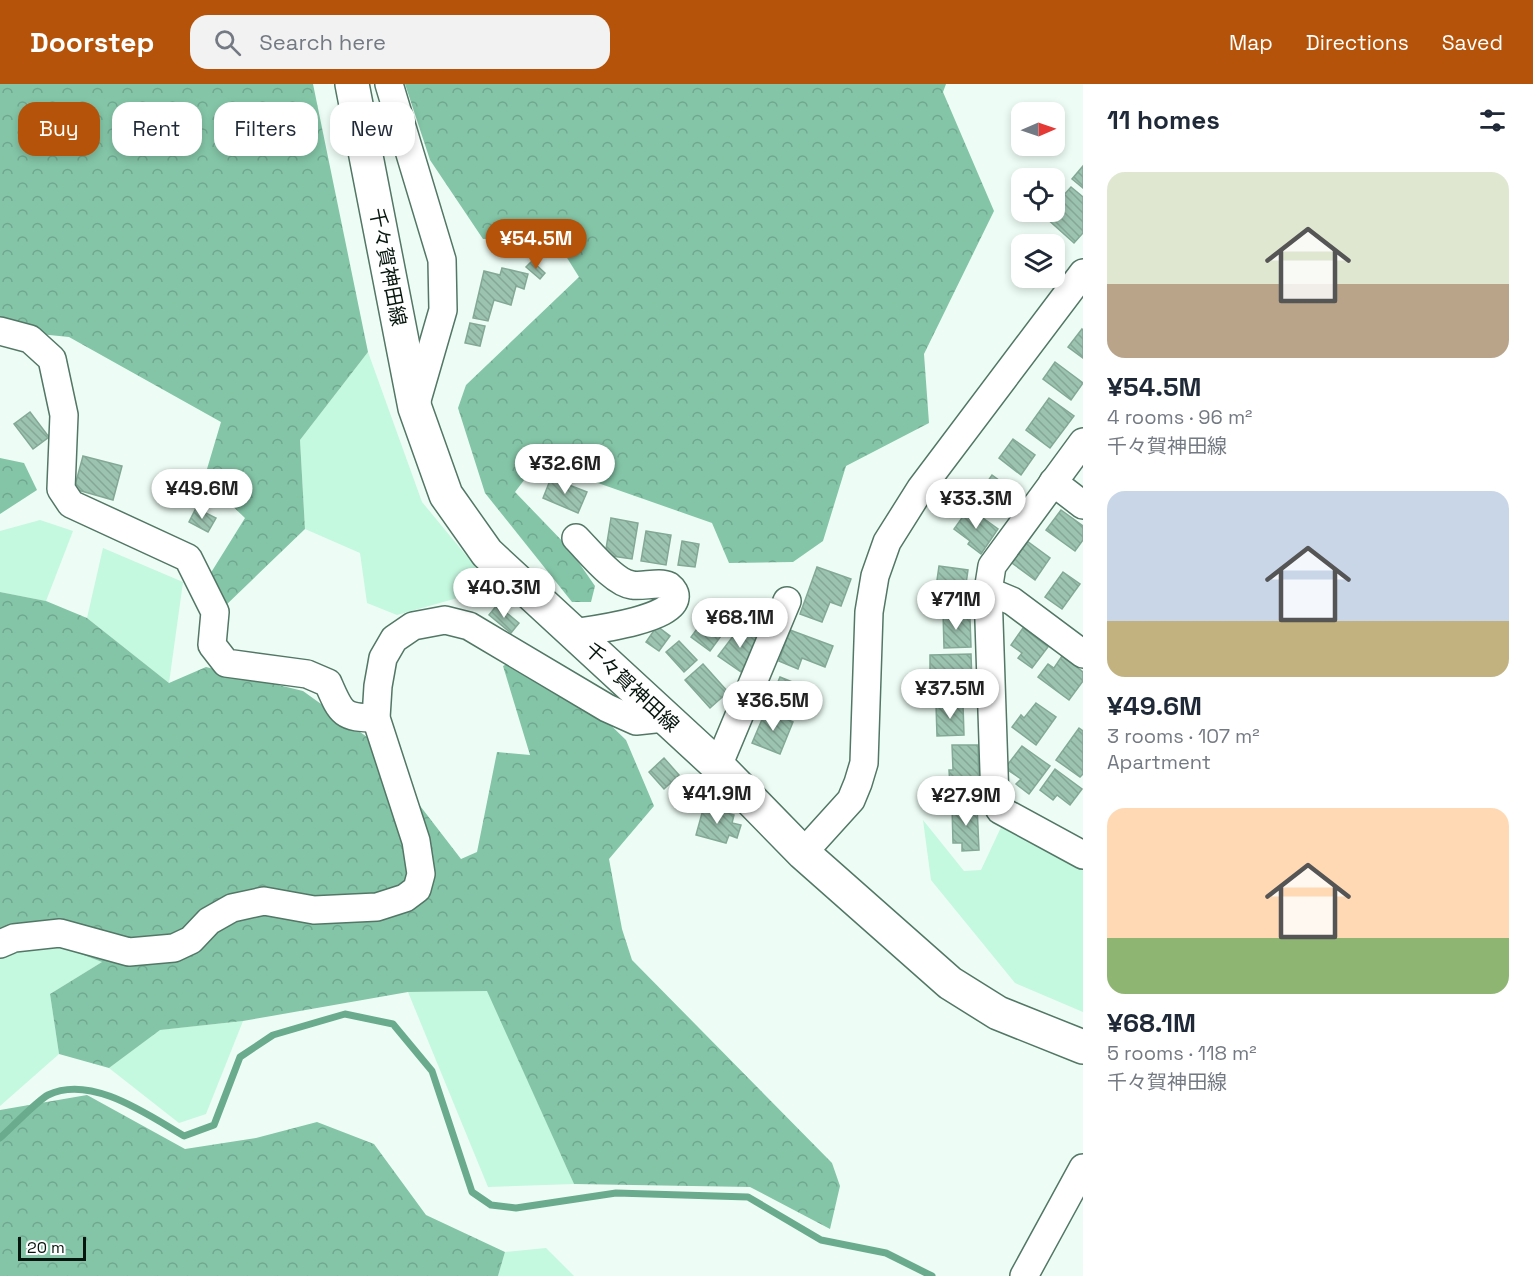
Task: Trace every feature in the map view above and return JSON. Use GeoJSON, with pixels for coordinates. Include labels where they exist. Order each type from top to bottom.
{"type":"FeatureCollection","features":[{"type":"Feature","properties":{"kind":"main road","name":"千々賀神田線"},"geometry":{"type":"LineString","coordinates":[[352,84],[415,408],[446,495],[487,553],[718,766],[803,853],[950,983],[998,1013],[1083,1047]]}},
{"type":"Feature","properties":{"kind":"street"},"geometry":{"type":"LineString","coordinates":[[389,84],[442,260],[443,310],[415,408]]}},
{"type":"Feature","properties":{"kind":"street"},"geometry":{"type":"LineString","coordinates":[[803,853],[851,800],[864,763],[869,612],[875,576],[887,542],[921,488],[1083,273]]}},
{"type":"Feature","properties":{"kind":"street"},"geometry":{"type":"LineString","coordinates":[[0,332],[30,339],[52,359],[64,415],[61,489],[72,504],[188,558],[215,612],[212,645],[226,663],[307,674],[328,683],[339,708],[354,718],[376,718]]}},
{"type":"Feature","properties":{"kind":"street"},"geometry":{"type":"LineString","coordinates":[[1083,441],[992,566],[988,591],[995,801],[1000,810],[1083,855]]}},
{"type":"Feature","properties":{"kind":"street"},"geometry":{"type":"LineString","coordinates":[[1053,482],[1083,505]]}},
{"type":"Feature","properties":{"kind":"street"},"geometry":{"type":"LineString","coordinates":[[573,633],[633,623],[668,609],[675,601],[675,595],[669,586],[633,585],[621,582],[576,538]]}},
{"type":"Feature","properties":{"kind":"street"},"geometry":{"type":"LineString","coordinates":[[988,591],[1012,601],[1083,654]]}},
{"type":"Feature","properties":{"kind":"street"},"geometry":{"type":"LineString","coordinates":[[718,766],[787,601]]}},
{"type":"Feature","properties":{"kind":"street"},"geometry":{"type":"LineString","coordinates":[[0,944],[14,938],[60,933],[129,952],[174,948],[191,940],[208,921],[232,908],[264,901],[314,910],[377,907],[405,898],[417,889],[421,874],[416,841],[376,718],[383,658],[394,639],[413,626],[445,620],[469,626],[607,708],[636,721],[664,718]]}},
{"type":"Feature","properties":{"kind":"street"},"geometry":{"type":"LineString","coordinates":[[1024,1276],[1083,1168]]}},
{"type":"Feature","properties":{"kind":"green space"},"geometry":{"type":"Polygon","coordinates":[[[0,84],[313,84],[317,102],[214,102],[214,156],[318,156],[318,108],[368,352],[300,440],[305,529],[224,607],[207,579],[245,518],[204,479],[221,422],[69,337],[0,330],[0,84]]]}},
{"type":"Feature","properties":{"kind":"green space"},"geometry":{"type":"Polygon","coordinates":[[[405,84],[946,84],[943,92],[994,211],[924,354],[929,423],[846,466],[823,541],[793,562],[729,563],[712,523],[538,462],[515,492],[568,547],[595,586],[591,602],[572,602],[485,493],[458,408],[466,385],[579,277],[554,237],[483,239],[430,160],[415,114],[415,102],[411,102],[405,84]]]}},
{"type":"Feature","properties":{"kind":"green space"},"geometry":{"type":"Polygon","coordinates":[[[368,352],[422,502],[493,588],[397,615],[367,603],[360,553],[305,529],[300,440],[368,352]]]}},
{"type":"Feature","properties":{"kind":"green space"},"geometry":{"type":"Polygon","coordinates":[[[0,458],[24,463],[37,490],[0,514],[0,458]]]}},
{"type":"Feature","properties":{"kind":"green space"},"geometry":{"type":"Polygon","coordinates":[[[40,520],[73,531],[46,601],[0,592],[0,531],[40,520]]]}},
{"type":"Feature","properties":{"kind":"green space"},"geometry":{"type":"Polygon","coordinates":[[[103,548],[183,582],[169,683],[87,618],[103,548]]]}},
{"type":"Feature","properties":{"kind":"green space"},"geometry":{"type":"Polygon","coordinates":[[[0,592],[46,601],[87,618],[169,683],[206,667],[303,691],[367,737],[461,859],[477,852],[497,752],[530,755],[503,666],[533,650],[626,740],[654,806],[609,859],[622,929],[632,960],[832,1163],[840,1186],[830,1229],[750,1187],[574,1184],[487,991],[408,992],[243,1021],[160,1030],[109,1068],[59,1054],[50,994],[102,962],[49,942],[0,952],[0,592]]]}},
{"type":"Feature","properties":{"kind":"green space"},"geometry":{"type":"Polygon","coordinates":[[[923,820],[964,871],[981,870],[1003,823],[1083,865],[1083,1012],[1015,983],[931,880],[923,820]]]}},
{"type":"Feature","properties":{"kind":"green space"},"geometry":{"type":"Polygon","coordinates":[[[49,942],[102,962],[50,994],[59,1054],[0,1106],[0,952],[49,942]]]}},
{"type":"Feature","properties":{"kind":"green space"},"geometry":{"type":"Polygon","coordinates":[[[488,991],[574,1184],[488,1187],[408,992],[488,991]]]}},
{"type":"Feature","properties":{"kind":"green space"},"geometry":{"type":"Polygon","coordinates":[[[243,1021],[206,1114],[179,1123],[109,1068],[159,1030],[243,1021]]]}},
{"type":"Feature","properties":{"kind":"green space"},"geometry":{"type":"Polygon","coordinates":[[[87,1095],[185,1149],[256,1138],[317,1122],[374,1144],[426,1215],[505,1252],[498,1276],[0,1276],[0,1110],[87,1095]]]}},
{"type":"Feature","properties":{"kind":"green space"},"geometry":{"type":"Polygon","coordinates":[[[546,1248],[574,1276],[498,1276],[505,1252],[546,1248]]]}},
{"type":"Feature","properties":{"kind":"building"},"geometry":{"type":"Polygon","coordinates":[[[1083,166],[1083,188],[1072,179],[1083,166]]]}},
{"type":"Feature","properties":{"kind":"building"},"geometry":{"type":"Polygon","coordinates":[[[1071,187],[1083,197],[1083,233],[1074,243],[1051,222],[1065,222],[1065,194],[1071,187]]]}},
{"type":"Feature","properties":{"kind":"building"},"geometry":{"type":"Polygon","coordinates":[[[532,261],[545,273],[540,279],[526,267],[532,261]]]}},
{"type":"Feature","properties":{"kind":"building"},"geometry":{"type":"Polygon","coordinates":[[[502,268],[528,274],[524,289],[516,286],[511,305],[494,300],[488,321],[473,318],[484,271],[500,275],[502,268]]]}},
{"type":"Feature","properties":{"kind":"building"},"geometry":{"type":"Polygon","coordinates":[[[470,323],[485,326],[480,346],[465,343],[470,323]]]}},
{"type":"Feature","properties":{"kind":"building"},"geometry":{"type":"Polygon","coordinates":[[[1083,330],[1083,358],[1068,347],[1083,330]]]}},
{"type":"Feature","properties":{"kind":"building"},"geometry":{"type":"Polygon","coordinates":[[[1055,362],[1083,383],[1071,400],[1043,379],[1055,362]]]}},
{"type":"Feature","properties":{"kind":"building"},"geometry":{"type":"Polygon","coordinates":[[[1049,398],[1074,416],[1050,448],[1026,430],[1049,398]]]}},
{"type":"Feature","properties":{"kind":"building"},"geometry":{"type":"Polygon","coordinates":[[[30,412],[49,437],[33,449],[14,424],[30,412]]]}},
{"type":"Feature","properties":{"kind":"building"},"geometry":{"type":"Polygon","coordinates":[[[1013,439],[1035,455],[1021,475],[999,458],[1013,439]]]}},
{"type":"Feature","properties":{"kind":"building"},"geometry":{"type":"Polygon","coordinates":[[[83,456],[122,466],[113,500],[74,489],[83,456]]]}},
{"type":"Feature","properties":{"kind":"building"},"geometry":{"type":"Polygon","coordinates":[[[992,475],[1018,494],[1002,517],[976,498],[992,475]]]}},
{"type":"Feature","properties":{"kind":"building"},"geometry":{"type":"Polygon","coordinates":[[[551,478],[587,492],[578,513],[543,498],[551,478]]]}},
{"type":"Feature","properties":{"kind":"building"},"geometry":{"type":"Polygon","coordinates":[[[196,508],[216,518],[208,532],[189,522],[196,508]]]}},
{"type":"Feature","properties":{"kind":"building"},"geometry":{"type":"Polygon","coordinates":[[[969,508],[998,529],[981,554],[968,544],[970,541],[954,529],[969,508]]]}},
{"type":"Feature","properties":{"kind":"building"},"geometry":{"type":"Polygon","coordinates":[[[1061,510],[1083,526],[1083,540],[1075,551],[1046,530],[1061,510]]]}},
{"type":"Feature","properties":{"kind":"building"},"geometry":{"type":"Polygon","coordinates":[[[611,518],[638,523],[632,559],[605,555],[611,518]]]}},
{"type":"Feature","properties":{"kind":"building"},"geometry":{"type":"Polygon","coordinates":[[[646,531],[671,535],[666,565],[641,561],[646,531]]]}},
{"type":"Feature","properties":{"kind":"building"},"geometry":{"type":"Polygon","coordinates":[[[682,541],[699,544],[695,567],[678,565],[682,541]]]}},
{"type":"Feature","properties":{"kind":"building"},"geometry":{"type":"Polygon","coordinates":[[[1027,541],[1050,558],[1035,580],[1012,563],[1027,541]]]}},
{"type":"Feature","properties":{"kind":"building"},"geometry":{"type":"Polygon","coordinates":[[[939,566],[968,570],[964,598],[935,594],[939,566]]]}},
{"type":"Feature","properties":{"kind":"building"},"geometry":{"type":"Polygon","coordinates":[[[817,567],[851,579],[841,606],[830,602],[822,622],[800,614],[817,567]]]}},
{"type":"Feature","properties":{"kind":"building"},"geometry":{"type":"Polygon","coordinates":[[[1063,572],[1080,584],[1062,609],[1045,597],[1063,572]]]}},
{"type":"Feature","properties":{"kind":"building"},"geometry":{"type":"Polygon","coordinates":[[[497,605],[519,623],[511,633],[489,615],[497,605]]]}},
{"type":"Feature","properties":{"kind":"building"},"geometry":{"type":"Polygon","coordinates":[[[943,612],[957,612],[958,618],[970,618],[971,647],[944,648],[943,612]]]}},
{"type":"Feature","properties":{"kind":"building"},"geometry":{"type":"Polygon","coordinates":[[[705,618],[724,632],[710,651],[691,637],[705,618]]]}},
{"type":"Feature","properties":{"kind":"building"},"geometry":{"type":"Polygon","coordinates":[[[657,626],[670,636],[659,651],[646,642],[657,626]]]}},
{"type":"Feature","properties":{"kind":"building"},"geometry":{"type":"Polygon","coordinates":[[[740,627],[762,642],[741,672],[718,656],[740,627]]]}},
{"type":"Feature","properties":{"kind":"building"},"geometry":{"type":"Polygon","coordinates":[[[1023,628],[1048,647],[1032,668],[1018,658],[1022,653],[1011,645],[1023,628]]]}},
{"type":"Feature","properties":{"kind":"building"},"geometry":{"type":"Polygon","coordinates":[[[790,630],[833,646],[825,667],[802,658],[798,669],[779,661],[790,630]]]}},
{"type":"Feature","properties":{"kind":"building"},"geometry":{"type":"Polygon","coordinates":[[[679,641],[697,660],[684,672],[666,652],[679,641]]]}},
{"type":"Feature","properties":{"kind":"building"},"geometry":{"type":"Polygon","coordinates":[[[971,654],[972,683],[930,684],[930,655],[971,654]]]}},
{"type":"Feature","properties":{"kind":"building"},"geometry":{"type":"Polygon","coordinates":[[[1062,656],[1083,672],[1083,681],[1069,700],[1038,677],[1048,664],[1054,668],[1062,656]]]}},
{"type":"Feature","properties":{"kind":"building"},"geometry":{"type":"Polygon","coordinates":[[[703,664],[728,692],[710,708],[685,680],[703,664]]]}},
{"type":"Feature","properties":{"kind":"building"},"geometry":{"type":"Polygon","coordinates":[[[780,677],[812,690],[801,716],[769,703],[780,677]]]}},
{"type":"Feature","properties":{"kind":"building"},"geometry":{"type":"Polygon","coordinates":[[[1036,703],[1056,717],[1036,745],[1012,727],[1021,715],[1024,718],[1036,703]]]}},
{"type":"Feature","properties":{"kind":"building"},"geometry":{"type":"Polygon","coordinates":[[[963,704],[964,735],[937,736],[936,705],[963,704]]]}},
{"type":"Feature","properties":{"kind":"building"},"geometry":{"type":"Polygon","coordinates":[[[766,710],[793,722],[780,754],[752,743],[766,710]]]}},
{"type":"Feature","properties":{"kind":"building"},"geometry":{"type":"Polygon","coordinates":[[[1079,728],[1083,731],[1083,774],[1080,777],[1056,760],[1079,728]]]}},
{"type":"Feature","properties":{"kind":"building"},"geometry":{"type":"Polygon","coordinates":[[[952,745],[978,745],[979,800],[954,801],[954,786],[950,786],[949,770],[953,770],[952,745]]]}},
{"type":"Feature","properties":{"kind":"building"},"geometry":{"type":"Polygon","coordinates":[[[1022,746],[1050,766],[1029,794],[1016,784],[1021,779],[1005,768],[1022,746]]]}},
{"type":"Feature","properties":{"kind":"building"},"geometry":{"type":"Polygon","coordinates":[[[664,758],[679,775],[664,789],[649,772],[664,758]]]}},
{"type":"Feature","properties":{"kind":"building"},"geometry":{"type":"Polygon","coordinates":[[[1055,769],[1082,789],[1070,805],[1057,795],[1053,800],[1040,790],[1055,769]]]}},
{"type":"Feature","properties":{"kind":"building"},"geometry":{"type":"Polygon","coordinates":[[[977,805],[979,850],[962,851],[962,843],[953,843],[952,806],[977,805]]]}},
{"type":"Feature","properties":{"kind":"building"},"geometry":{"type":"Polygon","coordinates":[[[704,806],[734,815],[732,823],[741,825],[737,838],[729,835],[726,843],[696,835],[704,806]]]}},
{"type":"Feature","properties":{"kind":"waterway"},"geometry":{"type":"LineString","coordinates":[[0,1138],[43,1098],[65,1090],[100,1093],[119,1100],[184,1136],[214,1125],[240,1057],[273,1035],[345,1014],[393,1024],[432,1071],[472,1192],[491,1205],[516,1208],[616,1193],[748,1197],[821,1240],[886,1253],[932,1276]]}}]}
